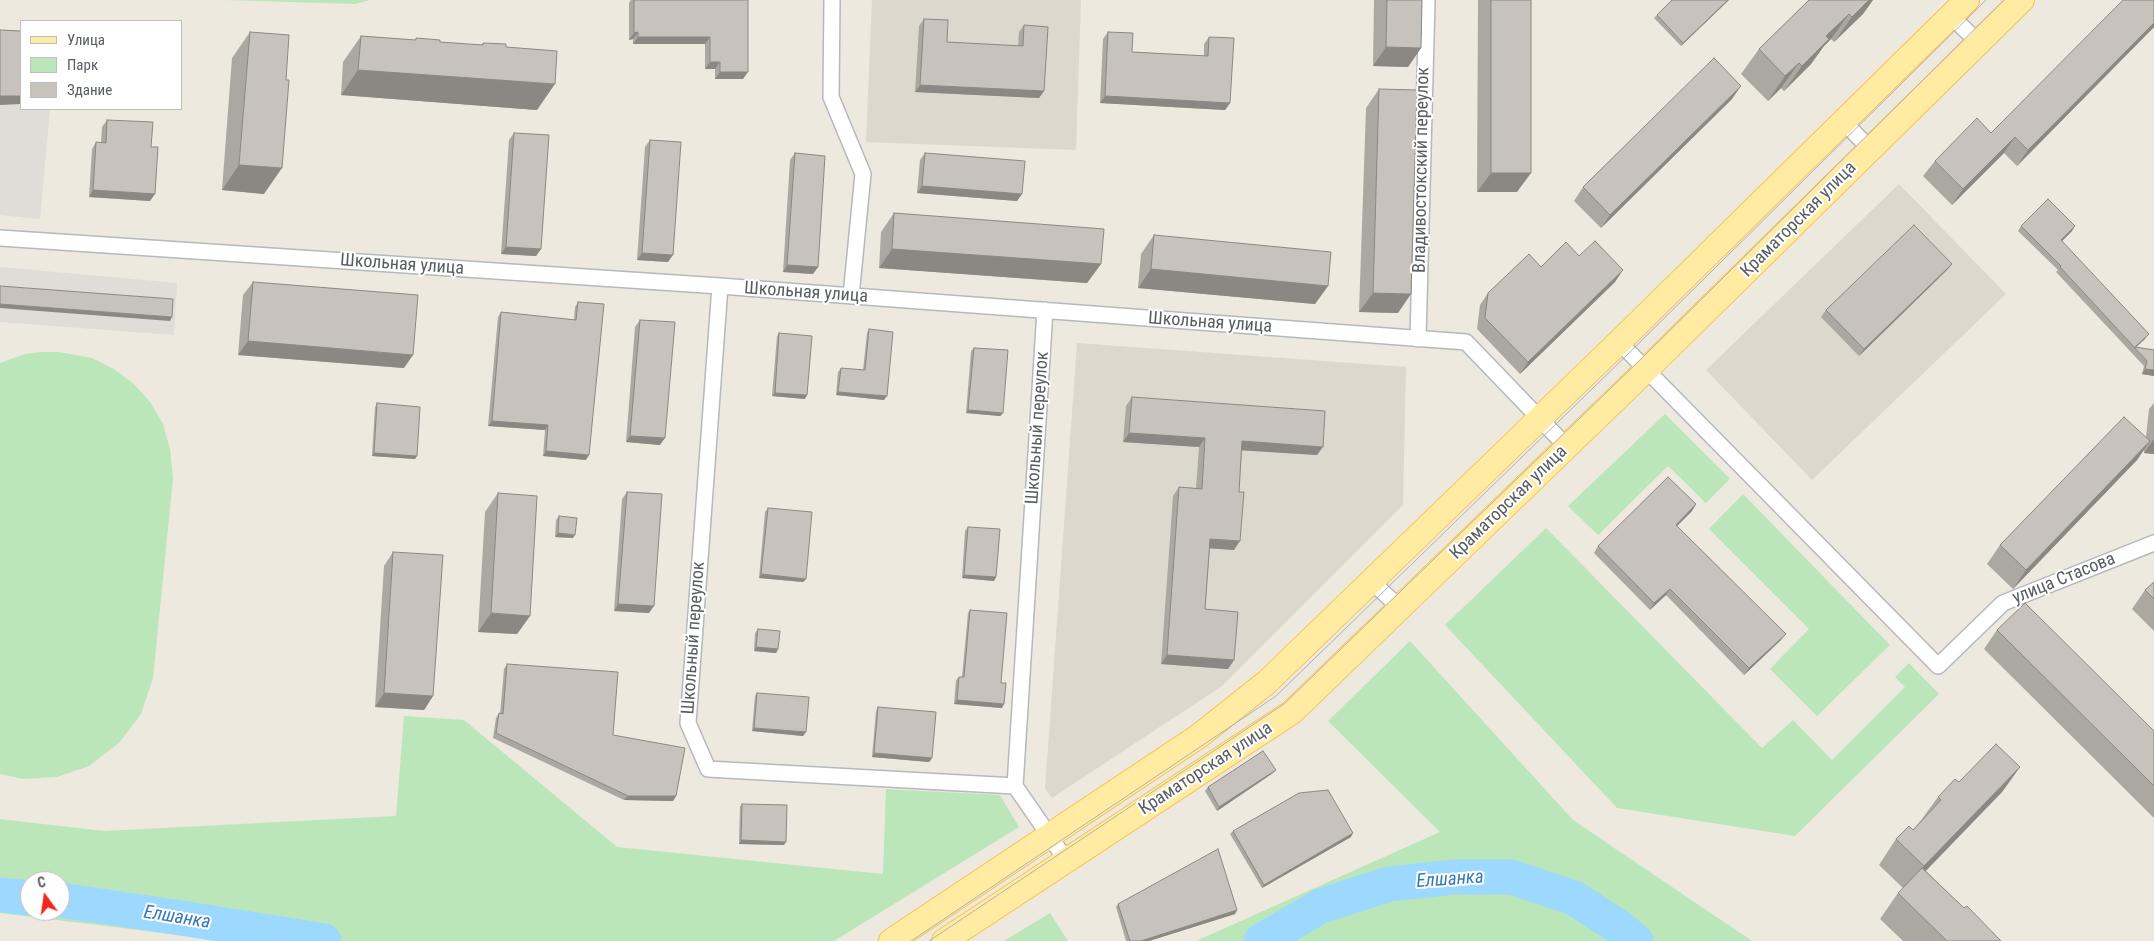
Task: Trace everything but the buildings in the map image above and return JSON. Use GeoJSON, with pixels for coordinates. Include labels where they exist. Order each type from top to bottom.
{"type":"FeatureCollection","features":[{"type":"Feature","properties":{"kind":"main road","name":"Краматорская улица"},"geometry":{"type":"LineString","coordinates":[[944,941],[1292,712],[1646,370],[2022,0]]}},
{"type":"Feature","properties":{"kind":"main road","name":"Краматорская улица"},"geometry":{"type":"LineString","coordinates":[[891,941],[1199,736],[1267,682],[1540,419],[1959,8]]}},
{"type":"Feature","properties":{"kind":"street"},"geometry":{"type":"LineString","coordinates":[[832,0],[832,96],[863,174],[851,296]]}},
{"type":"Feature","properties":{"kind":"street","name":"Владивостокский переулок"},"geometry":{"type":"LineString","coordinates":[[1418,339],[1427,0]]}},
{"type":"Feature","properties":{"kind":"street"},"geometry":{"type":"LineString","coordinates":[[1959,8],[1979,43]]}},
{"type":"Feature","properties":{"kind":"street"},"geometry":{"type":"LineString","coordinates":[[1844,122],[1870,149]]}},
{"type":"Feature","properties":{"kind":"street","name":"Школьная улица"},"geometry":{"type":"LineString","coordinates":[[0,238],[720,286],[1466,342],[1567,447]]}},
{"type":"Feature","properties":{"kind":"street","name":"Школьный переулок"},"geometry":{"type":"LineString","coordinates":[[720,286],[688,723],[708,769],[1015,786],[1045,310]]}},
{"type":"Feature","properties":{"kind":"street"},"geometry":{"type":"LineString","coordinates":[[1619,342],[1646,370]]}},
{"type":"Feature","properties":{"kind":"street","name":"улица Стасова"},"geometry":{"type":"LineString","coordinates":[[1646,370],[1938,666],[2003,603],[2154,543]]}},
{"type":"Feature","properties":{"kind":"street"},"geometry":{"type":"LineString","coordinates":[[1371,581],[1400,608]]}},
{"type":"Feature","properties":{"kind":"street"},"geometry":{"type":"LineString","coordinates":[[1015,786],[1066,860]]}},
{"type":"Feature","properties":{"kind":"shaded area"},"geometry":{"type":"Polygon","coordinates":[[[872,0],[1081,0],[1076,150],[866,142],[872,0]]]}},
{"type":"Feature","properties":{"kind":"shaded area"},"geometry":{"type":"Polygon","coordinates":[[[0,31],[20,32],[20,110],[50,110],[40,219],[0,215],[0,31]]]}},
{"type":"Feature","properties":{"kind":"shaded area"},"geometry":{"type":"Polygon","coordinates":[[[1899,184],[2006,294],[1812,480],[1706,370],[1899,184]]]}},
{"type":"Feature","properties":{"kind":"shaded area"},"geometry":{"type":"Polygon","coordinates":[[[0,267],[177,283],[174,335],[0,322],[0,267]]]}},
{"type":"Feature","properties":{"kind":"shaded area"},"geometry":{"type":"Polygon","coordinates":[[[1077,343],[1406,367],[1403,505],[1222,686],[1052,798],[1045,789],[1077,343]]]}},
{"type":"Feature","properties":{"kind":"green space"},"geometry":{"type":"Polygon","coordinates":[[[225,0],[370,0],[355,4],[225,0]]]}},
{"type":"Feature","properties":{"kind":"green space"},"geometry":{"type":"Polygon","coordinates":[[[59,352],[92,358],[114,369],[134,384],[151,403],[163,424],[170,449],[173,478],[153,678],[141,714],[120,742],[89,766],[57,777],[23,779],[0,774],[0,363],[25,354],[59,352]]]}},
{"type":"Feature","properties":{"kind":"green space"},"geometry":{"type":"Polygon","coordinates":[[[1665,414],[1730,479],[1706,503],[1668,466],[1598,535],[1568,506],[1665,414]]]}},
{"type":"Feature","properties":{"kind":"green space"},"geometry":{"type":"Polygon","coordinates":[[[1743,494],[1890,645],[1817,716],[1770,669],[1809,629],[1709,529],[1743,494]]]}},
{"type":"Feature","properties":{"kind":"green space"},"geometry":{"type":"Polygon","coordinates":[[[1546,528],[1762,748],[1793,720],[1832,760],[1905,687],[1895,677],[1909,663],[1939,694],[1795,836],[1617,808],[1445,625],[1546,528]]]}},
{"type":"Feature","properties":{"kind":"green space"},"geometry":{"type":"Polygon","coordinates":[[[1410,641],[1573,820],[1752,941],[1196,941],[1440,832],[1328,721],[1410,641]]]}},
{"type":"Feature","properties":{"kind":"green space"},"geometry":{"type":"Polygon","coordinates":[[[404,716],[464,720],[617,847],[883,874],[886,789],[1000,795],[1019,827],[834,941],[227,941],[65,921],[70,921],[70,871],[20,871],[20,915],[0,913],[0,819],[104,831],[396,816],[404,716]]]}},
{"type":"Feature","properties":{"kind":"green space"},"geometry":{"type":"Polygon","coordinates":[[[1050,913],[1068,941],[1004,941],[1050,913]]]}},
{"type":"Feature","properties":{"kind":"waterway","name":"Елшанка"},"geometry":{"type":"LineString","coordinates":[[1261,941],[1321,906],[1389,884],[1454,877],[1511,877],[1574,898],[1623,930],[1636,941]]}},
{"type":"Feature","properties":{"kind":"waterway","name":"Елшанка"},"geometry":{"type":"LineString","coordinates":[[0,895],[20,897]]}},
{"type":"Feature","properties":{"kind":"waterway","name":"Елшанка"},"geometry":{"type":"LineString","coordinates":[[70,901],[324,941]]}},
{"type":"Feature","properties":{"kind":"tram line"},"geometry":{"type":"LineString","coordinates":[[911,941],[1276,696],[1629,353],[1986,0]]}},
{"type":"Feature","properties":{"kind":"tram line"},"geometry":{"type":"LineString","coordinates":[[929,941],[1284,704],[1638,362],[2004,0]]}}]}
